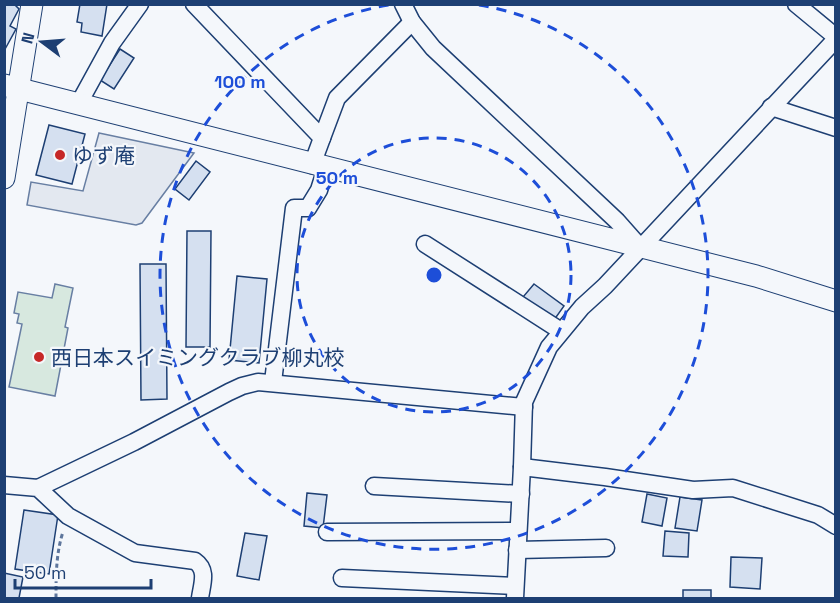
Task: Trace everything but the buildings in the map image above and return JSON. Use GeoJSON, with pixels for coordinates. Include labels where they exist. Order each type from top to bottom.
{"type":"FeatureCollection","features":[{"type":"Feature","properties":{"kind":"street"},"geometry":{"type":"LineString","coordinates":[[4,178],[11,87],[33,4]]}},
{"type":"Feature","properties":{"kind":"street"},"geometry":{"type":"LineString","coordinates":[[78,105],[112,43],[140,4]]}},
{"type":"Feature","properties":{"kind":"street"},"geometry":{"type":"LineString","coordinates":[[194,4],[322,138]]}},
{"type":"Feature","properties":{"kind":"street"},"geometry":{"type":"LineString","coordinates":[[403,4],[412,22],[433,48],[617,221],[640,247]]}},
{"type":"Feature","properties":{"kind":"street"},"geometry":{"type":"LineString","coordinates":[[342,578],[515,592],[524,402],[549,347],[582,307],[605,286],[836,38],[796,4]]}},
{"type":"Feature","properties":{"kind":"street"},"geometry":{"type":"LineString","coordinates":[[273,382],[294,208],[308,207],[319,190],[322,138],[337,98],[412,22]]}},
{"type":"Feature","properties":{"kind":"street"},"geometry":{"type":"LineString","coordinates":[[11,87],[756,276],[836,301]]}},
{"type":"Feature","properties":{"kind":"street"},"geometry":{"type":"LineString","coordinates":[[771,107],[836,128]]}},
{"type":"Feature","properties":{"kind":"street"},"geometry":{"type":"LineString","coordinates":[[425,244],[561,331]]}},
{"type":"Feature","properties":{"kind":"street"},"geometry":{"type":"LineString","coordinates":[[4,485],[38,488],[242,386],[273,382],[524,407]]}},
{"type":"Feature","properties":{"kind":"street"},"geometry":{"type":"LineString","coordinates":[[522,467],[693,490],[733,488],[818,515],[836,526]]}},
{"type":"Feature","properties":{"kind":"street"},"geometry":{"type":"LineString","coordinates":[[374,486],[520,494]]}},
{"type":"Feature","properties":{"kind":"street"},"geometry":{"type":"LineString","coordinates":[[38,488],[68,516],[135,553],[195,561],[201,565],[204,570],[201,598]]}},
{"type":"Feature","properties":{"kind":"street"},"geometry":{"type":"LineString","coordinates":[[327,532],[518,531]]}},
{"type":"Feature","properties":{"kind":"street"},"geometry":{"type":"LineString","coordinates":[[517,550],[606,548]]}},
{"type":"Feature","properties":{"kind":"path"},"geometry":{"type":"LineString","coordinates":[[56,598],[59,543],[68,516]]}},
{"type":"Feature","properties":{"kind":"shaded area"},"geometry":{"type":"Polygon","coordinates":[[[99,133],[194,153],[142,223],[136,225],[27,205],[31,182],[83,191],[99,133]]]}},
{"type":"Feature","properties":{"kind":"shaded area","name":"西日本スイミングクラブ柳丸校"},"geometry":{"type":"Polygon","coordinates":[[[55,284],[73,288],[55,396],[9,387],[22,324],[17,323],[19,314],[14,313],[18,292],[52,298],[55,284]]]}},
{"type":"Feature","properties":{"kind":"place","name":"ゆず庵"},"geometry":{"type":"Point","coordinates":[60,155]}},
{"type":"Feature","properties":{"kind":"place","name":"西日本スイミングクラブ柳丸校"},"geometry":{"type":"Point","coordinates":[39,357]}}]}
